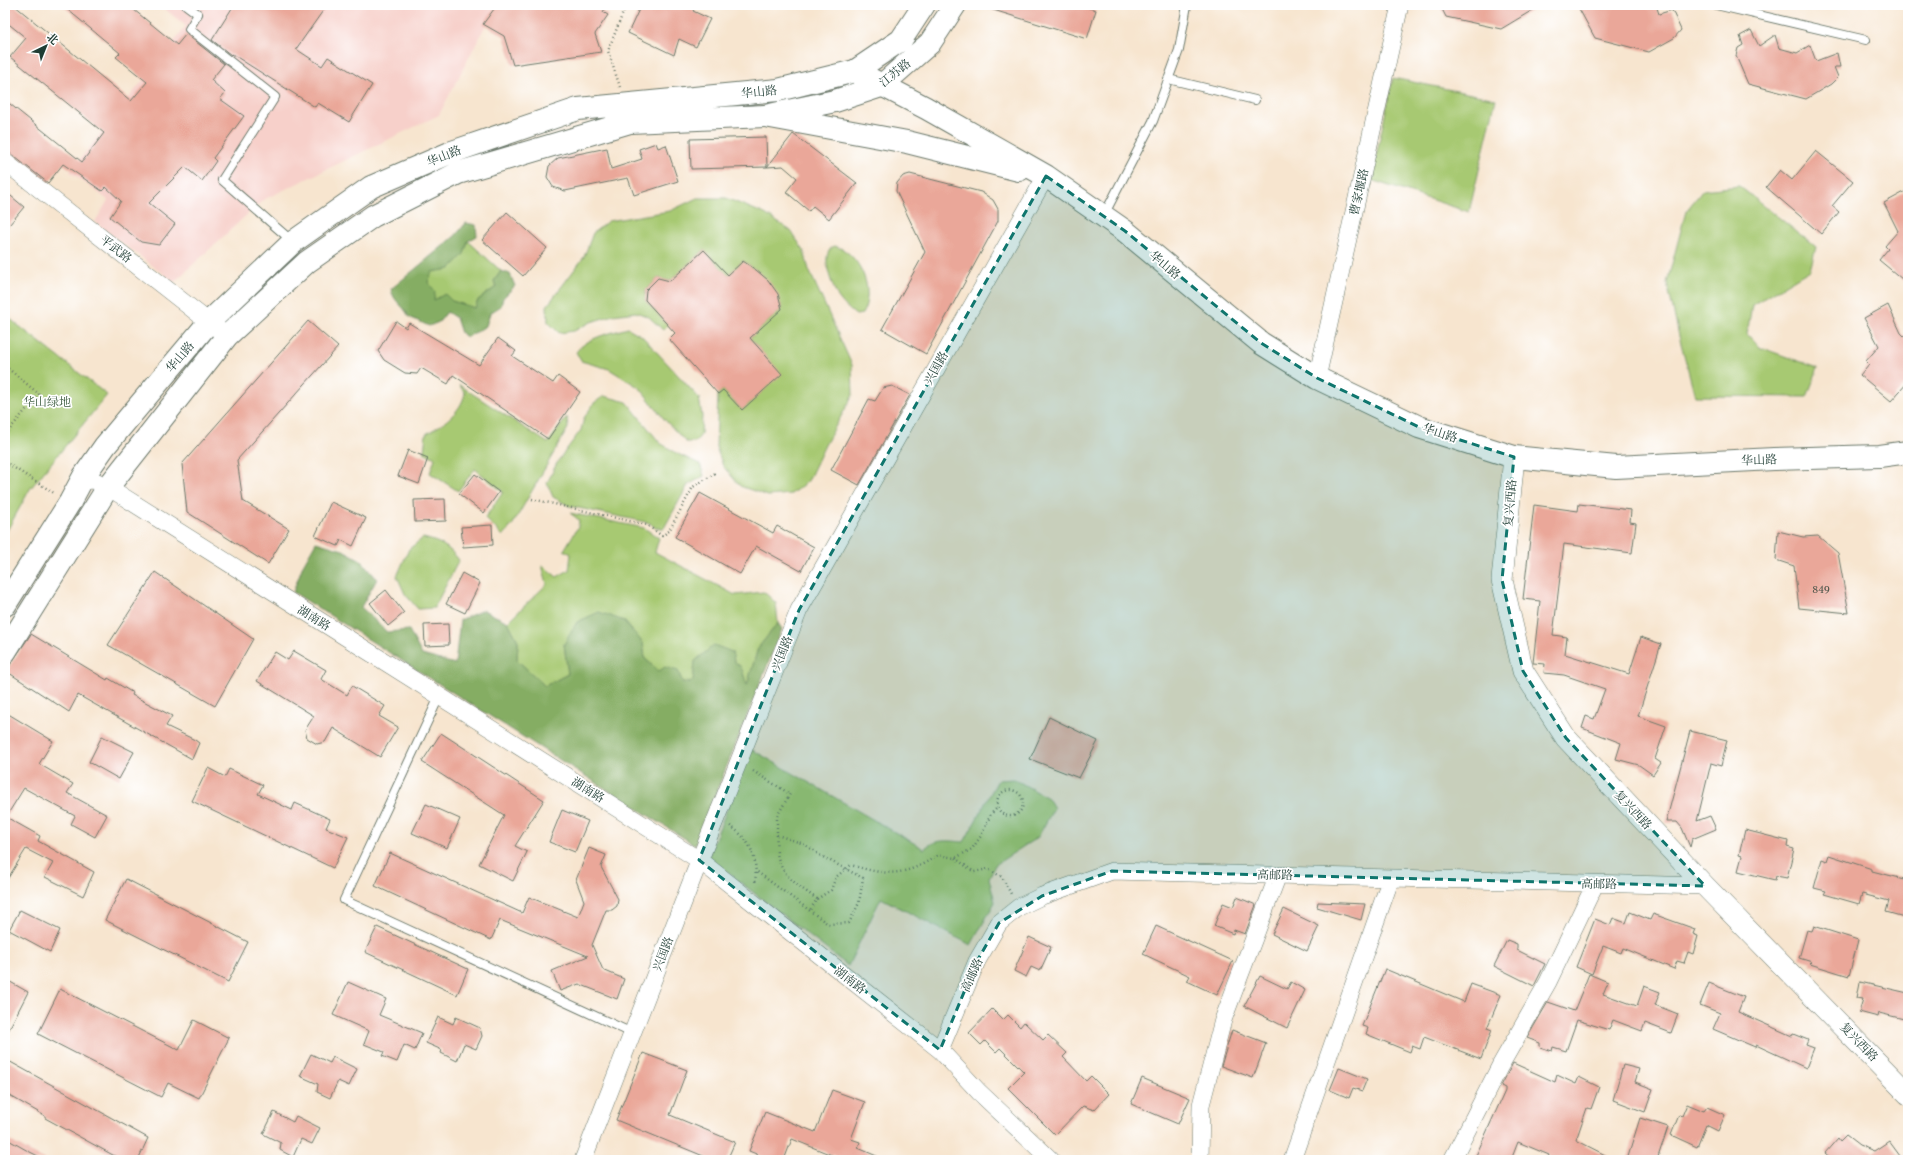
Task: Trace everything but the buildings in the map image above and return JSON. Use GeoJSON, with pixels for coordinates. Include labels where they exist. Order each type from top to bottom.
{"type":"FeatureCollection","features":[{"type":"Feature","properties":{"kind":"main road","name":"江苏路"},"geometry":{"type":"LineString","coordinates":[[855,72],[900,40],[924,5]]}},
{"type":"Feature","properties":{"kind":"main road","name":"江苏路"},"geometry":{"type":"LineString","coordinates":[[765,116],[835,101],[881,86],[930,43],[955,5]]}},
{"type":"Feature","properties":{"kind":"main road","name":"华山路"},"geometry":{"type":"LineString","coordinates":[[5,605],[70,502],[84,476],[105,446],[209,322],[293,242],[371,187],[452,152],[578,109],[778,90],[855,72],[926,108],[1046,176],[1125,231],[1261,343],[1317,378],[1419,427],[1514,457],[1616,467],[1774,459],[1879,456],[1908,452]]}},
{"type":"Feature","properties":{"kind":"main road","name":"华山路"},"geometry":{"type":"LineString","coordinates":[[5,652],[108,487],[228,336],[313,258],[372,216],[458,173],[630,122],[765,116],[907,142],[1046,176]]}},
{"type":"Feature","properties":{"kind":"street","name":"曹家堰路"},"geometry":{"type":"LineString","coordinates":[[1317,378],[1400,5]]}},
{"type":"Feature","properties":{"kind":"street","name":"平武路"},"geometry":{"type":"LineString","coordinates":[[5,162],[228,336]]}},
{"type":"Feature","properties":{"kind":"street","name":"兴国路"},"geometry":{"type":"LineString","coordinates":[[583,1160],[699,860],[799,610],[1046,176]]}},
{"type":"Feature","properties":{"kind":"street","name":"复兴西路"},"geometry":{"type":"LineString","coordinates":[[1514,457],[1502,580],[1523,671],[1566,738],[1705,886],[1908,1094]]}},
{"type":"Feature","properties":{"kind":"street","name":"湖南路"},"geometry":{"type":"LineString","coordinates":[[84,476],[108,487],[699,860],[940,1050],[979,1092],[1051,1160]]}},
{"type":"Feature","properties":{"kind":"street","name":"高邮路"},"geometry":{"type":"LineString","coordinates":[[940,1050],[977,961],[999,923],[1019,907],[1042,896],[1112,871],[1705,886]]}},
{"type":"Feature","properties":{"kind":"street"},"geometry":{"type":"LineString","coordinates":[[1200,1160],[1201,1105],[1223,1020],[1278,875]]}},
{"type":"Feature","properties":{"kind":"street"},"geometry":{"type":"LineString","coordinates":[[1292,1160],[1391,878]]}},
{"type":"Feature","properties":{"kind":"street"},"geometry":{"type":"LineString","coordinates":[[1452,1160],[1500,1066],[1548,982],[1594,884]]}},
{"type":"Feature","properties":{"kind":"lane"},"geometry":{"type":"LineString","coordinates":[[186,5],[195,8],[198,14],[189,29],[275,97],[222,180],[293,242]]}},
{"type":"Feature","properties":{"kind":"lane"},"geometry":{"type":"LineString","coordinates":[[1104,216],[1153,120],[1179,50],[1187,5]]}},
{"type":"Feature","properties":{"kind":"lane"},"geometry":{"type":"LineString","coordinates":[[1716,5],[1866,40]]}},
{"type":"Feature","properties":{"kind":"lane"},"geometry":{"type":"LineString","coordinates":[[1168,79],[1255,100]]}},
{"type":"Feature","properties":{"kind":"lane"},"geometry":{"type":"LineString","coordinates":[[439,697],[344,900],[632,1033]]}},
{"type":"Feature","properties":{"kind":"path"},"geometry":{"type":"LineString","coordinates":[[625,104],[608,51],[626,5]]}},
{"type":"Feature","properties":{"kind":"path"},"geometry":{"type":"LineString","coordinates":[[5,366],[40,394],[5,435]]}},
{"type":"Feature","properties":{"kind":"path"},"geometry":{"type":"LineString","coordinates":[[5,462],[70,502]]}},
{"type":"Feature","properties":{"kind":"path"},"geometry":{"type":"LineString","coordinates":[[5,469],[9,464]]}},
{"type":"Feature","properties":{"kind":"path"},"geometry":{"type":"LineString","coordinates":[[532,500],[647,525],[662,536],[669,532],[693,487],[717,472]]}},
{"type":"Feature","properties":{"kind":"path"},"geometry":{"type":"LineString","coordinates":[[738,762],[790,794],[777,816],[776,848],[778,861],[784,873],[798,886],[817,899]]}},
{"type":"Feature","properties":{"kind":"path"},"geometry":{"type":"LineString","coordinates":[[955,858],[972,849],[981,836],[991,814],[997,808],[997,799],[1006,790],[1018,793],[1022,799],[1022,808],[1020,812],[1012,816],[1003,815],[997,808]]}},
{"type":"Feature","properties":{"kind":"path"},"geometry":{"type":"LineString","coordinates":[[716,817],[741,833],[752,849],[756,871],[754,887],[749,900]]}},
{"type":"Feature","properties":{"kind":"path"},"geometry":{"type":"LineString","coordinates":[[756,871],[828,924],[849,923],[859,903],[863,878],[821,856],[804,844],[777,835]]}},
{"type":"Feature","properties":{"kind":"path"},"geometry":{"type":"LineString","coordinates":[[810,910],[817,899],[831,890],[836,876],[851,865],[879,873],[902,872],[921,867],[938,855],[955,858],[974,872],[988,869],[1002,877],[1019,907]]}},
{"type":"Feature","properties":{"kind":"highlighted area"},"geometry":{"type":"Polygon","coordinates":[[[1046,176],[1125,231],[1261,343],[1317,378],[1419,427],[1514,457],[1502,580],[1523,671],[1566,738],[1705,886],[1112,871],[1042,896],[999,923],[977,961],[940,1050],[699,860],[799,610],[1046,176]]]}},
{"type":"Feature","properties":{"kind":"shaded area"},"geometry":{"type":"Polygon","coordinates":[[[160,5],[496,5],[439,115],[263,200],[174,282],[95,222],[108,200],[70,172],[186,26],[160,5]]]}},
{"type":"Feature","properties":{"kind":"green space"},"geometry":{"type":"Polygon","coordinates":[[[1393,78],[1496,99],[1469,212],[1371,180],[1393,78]]]}},
{"type":"Feature","properties":{"kind":"green space"},"geometry":{"type":"Polygon","coordinates":[[[1739,186],[1816,247],[1810,270],[1752,305],[1747,334],[1759,347],[1818,368],[1807,397],[1695,396],[1667,283],[1686,211],[1703,190],[1739,186]]]}},
{"type":"Feature","properties":{"kind":"green space"},"geometry":{"type":"Polygon","coordinates":[[[697,198],[726,198],[765,214],[791,231],[804,251],[809,270],[852,365],[853,395],[825,445],[808,481],[791,494],[768,496],[740,486],[723,466],[716,447],[718,394],[723,390],[742,410],[781,374],[750,338],[782,309],[776,293],[768,281],[743,261],[728,275],[704,250],[670,281],[658,278],[646,290],[645,300],[668,325],[663,330],[649,317],[636,312],[613,315],[591,322],[574,331],[559,333],[548,322],[547,306],[584,257],[593,233],[608,221],[670,211],[697,198]]]}},
{"type":"Feature","properties":{"kind":"green space"},"geometry":{"type":"Polygon","coordinates":[[[466,223],[476,225],[477,236],[468,241],[464,254],[450,269],[432,272],[428,282],[435,292],[434,300],[445,294],[452,301],[475,308],[478,300],[496,287],[494,281],[501,271],[510,274],[515,286],[503,298],[501,306],[490,313],[486,326],[467,337],[461,333],[456,318],[447,312],[439,322],[429,326],[409,317],[396,301],[391,289],[455,236],[466,223]]]}},
{"type":"Feature","properties":{"kind":"green space"},"geometry":{"type":"Polygon","coordinates":[[[468,241],[501,271],[494,281],[496,287],[478,300],[475,309],[452,301],[433,301],[428,282],[432,272],[464,254],[468,241]]]}},
{"type":"Feature","properties":{"kind":"green space"},"geometry":{"type":"Polygon","coordinates":[[[835,246],[852,256],[863,274],[867,295],[866,305],[862,314],[856,315],[846,307],[838,297],[833,285],[828,269],[827,255],[830,249],[835,246]]]}},
{"type":"Feature","properties":{"kind":"green space","name":"华山绿地"},"geometry":{"type":"Polygon","coordinates":[[[5,315],[107,395],[30,489],[5,534],[5,315]]]}},
{"type":"Feature","properties":{"kind":"green space"},"geometry":{"type":"Polygon","coordinates":[[[628,328],[642,336],[699,398],[702,416],[701,435],[695,442],[686,442],[664,419],[640,388],[609,369],[581,361],[576,352],[593,339],[628,328]]]}},
{"type":"Feature","properties":{"kind":"green space"},"geometry":{"type":"Polygon","coordinates":[[[459,385],[548,443],[567,417],[568,428],[513,524],[503,536],[485,518],[503,492],[475,469],[458,491],[430,473],[435,458],[424,452],[426,434],[445,422],[460,406],[465,393],[459,385]]]}},
{"type":"Feature","properties":{"kind":"green space"},"geometry":{"type":"Polygon","coordinates":[[[604,396],[627,402],[660,443],[680,455],[700,464],[704,476],[688,485],[664,528],[655,528],[650,523],[569,506],[553,497],[547,483],[558,461],[581,430],[584,418],[594,403],[604,396]]]}},
{"type":"Feature","properties":{"kind":"green space"},"geometry":{"type":"Polygon","coordinates":[[[570,513],[644,528],[659,538],[655,552],[735,595],[764,592],[776,603],[778,623],[758,648],[747,686],[741,667],[734,661],[696,661],[693,681],[682,683],[659,671],[645,659],[643,643],[564,644],[568,674],[545,686],[517,660],[518,641],[508,622],[547,584],[542,565],[557,577],[569,570],[571,554],[564,550],[578,527],[579,520],[570,513]]]}},
{"type":"Feature","properties":{"kind":"green space"},"geometry":{"type":"Polygon","coordinates":[[[423,538],[443,545],[459,560],[434,608],[418,609],[405,594],[397,576],[409,549],[423,538]]]}},
{"type":"Feature","properties":{"kind":"green space"},"geometry":{"type":"Polygon","coordinates":[[[316,542],[343,550],[361,560],[377,579],[361,607],[387,632],[409,630],[422,655],[455,664],[460,620],[483,610],[508,622],[518,641],[517,660],[545,686],[568,674],[564,644],[577,622],[599,612],[624,621],[643,643],[645,659],[659,671],[665,667],[678,671],[683,683],[693,681],[695,661],[714,645],[732,652],[734,661],[741,667],[747,685],[758,648],[778,623],[782,629],[695,845],[293,592],[303,565],[316,542]]]}},
{"type":"Feature","properties":{"kind":"green space"},"geometry":{"type":"Polygon","coordinates":[[[751,749],[924,849],[933,843],[938,842],[964,842],[998,780],[1014,779],[1048,798],[1054,808],[1038,837],[995,865],[989,878],[995,902],[971,945],[881,898],[848,966],[708,857],[751,749]]]}}]}
